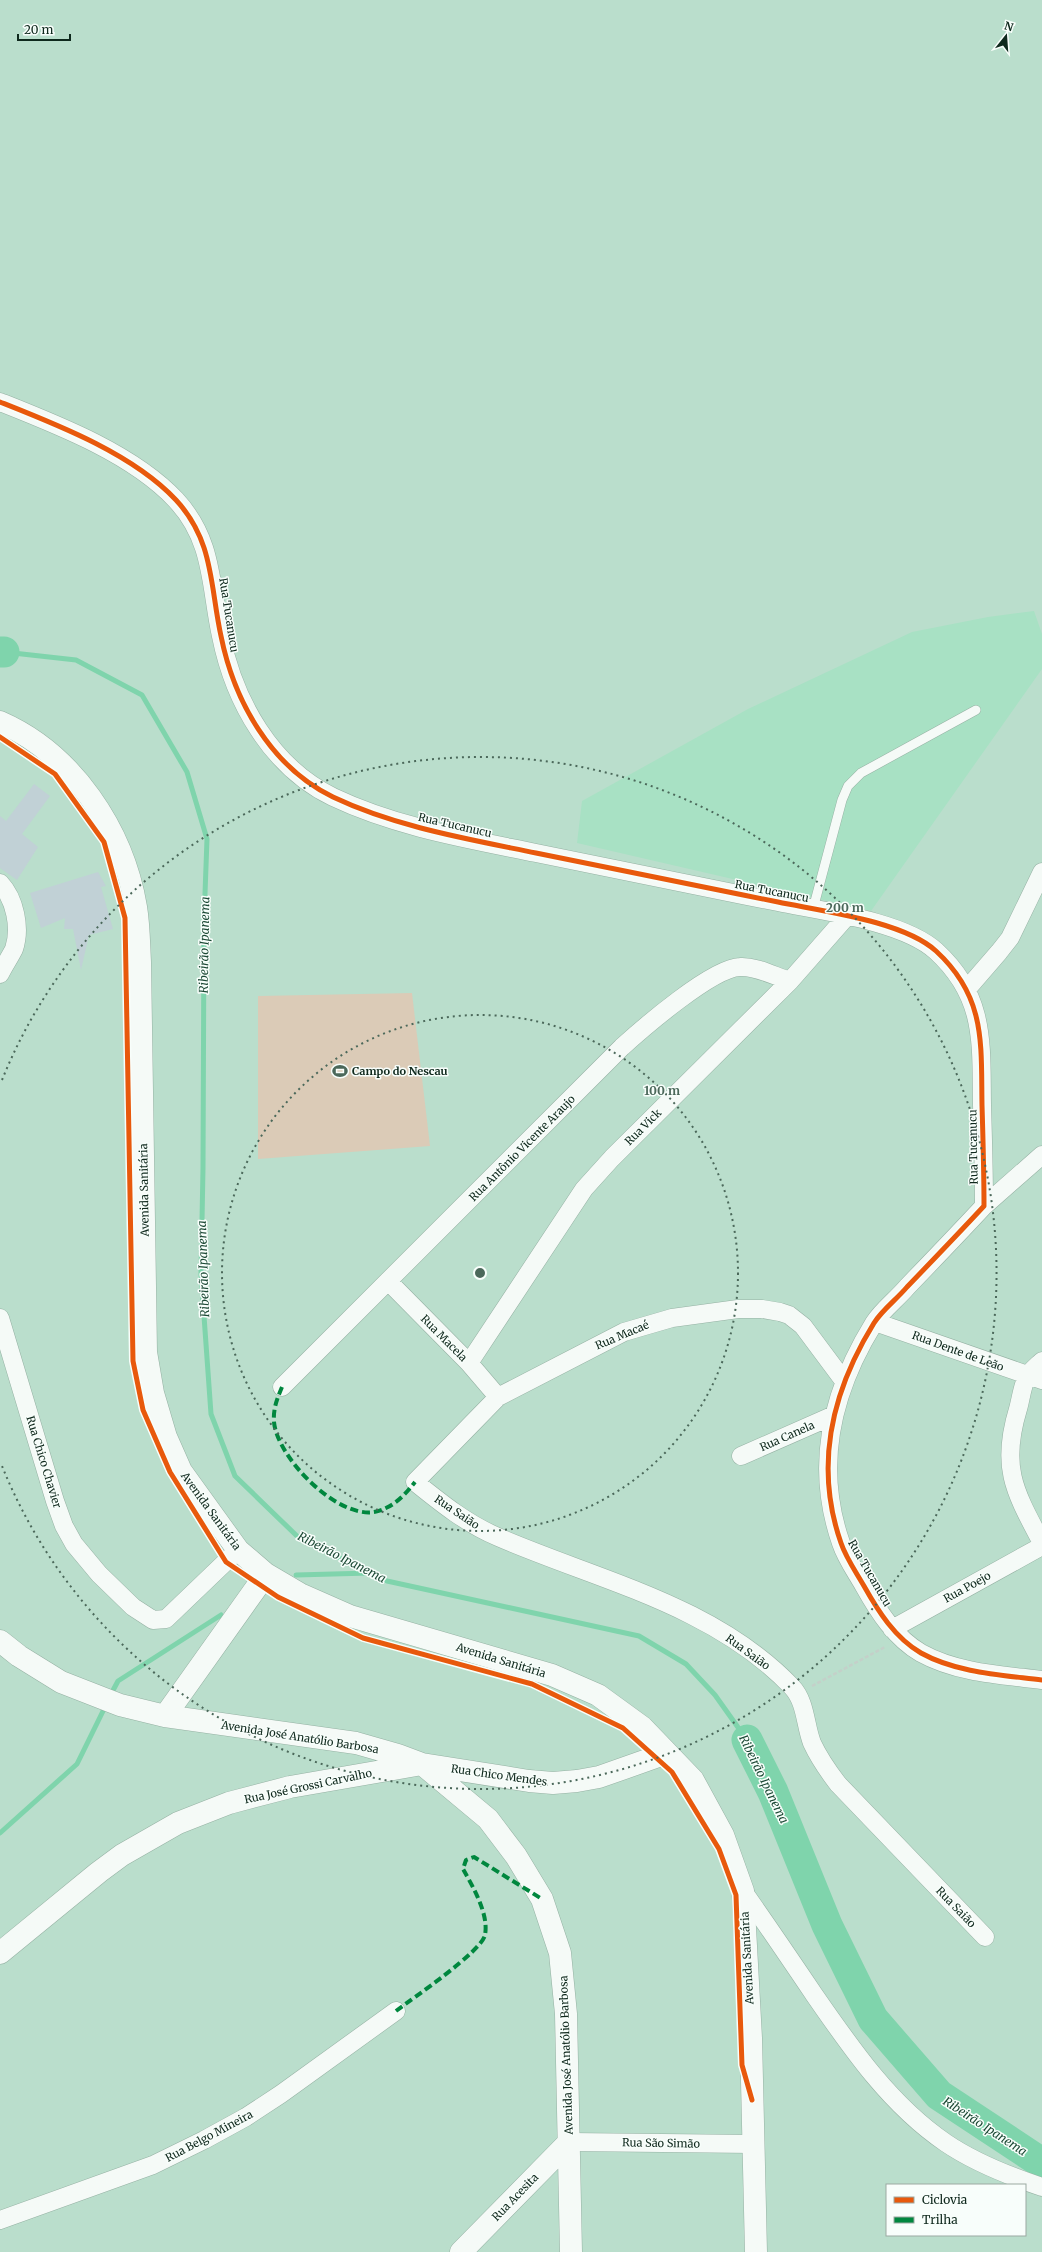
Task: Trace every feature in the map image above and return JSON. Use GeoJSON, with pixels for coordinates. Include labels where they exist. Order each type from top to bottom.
{"type":"FeatureCollection","features":[{"type":"Feature","properties":{"kind":"street","name":"Rua Tucanucu"},"geometry":{"type":"LineString","coordinates":[[0,402],[98,445],[153,480],[177,501],[194,525],[206,551],[212,574],[220,634],[230,672],[243,703],[260,732],[282,760],[303,778],[332,797],[378,815],[454,836],[847,916],[894,930],[931,947],[950,964],[967,989],[981,1033],[984,1206],[875,1322],[844,1380],[832,1416],[828,1480],[835,1526],[848,1558],[868,1593],[896,1633],[921,1652],[957,1667],[1042,1680]]}},
{"type":"Feature","properties":{"kind":"street","name":"Avenida Sanitária"},"geometry":{"type":"LineString","coordinates":[[0,722],[29,737],[46,750],[72,776],[90,797],[109,826],[123,859],[132,888],[138,923],[140,962],[146,1352],[153,1393],[166,1437],[181,1471],[238,1550],[266,1574],[300,1594],[350,1616],[552,1675],[598,1694],[642,1727],[693,1780],[711,1811],[732,1857],[743,1890],[754,2144],[756,2252]]}},
{"type":"Feature","properties":{"kind":"street"},"geometry":{"type":"LineString","coordinates":[[967,989],[1000,952],[1010,938],[1042,872]]}},
{"type":"Feature","properties":{"kind":"street"},"geometry":{"type":"LineString","coordinates":[[0,884],[8,892],[14,912],[17,932],[14,948],[0,974]]}},
{"type":"Feature","properties":{"kind":"street","name":"Rua Vick"},"geometry":{"type":"LineString","coordinates":[[469,1362],[584,1189],[612,1158],[790,981],[847,916]]}},
{"type":"Feature","properties":{"kind":"street","name":"Rua Antônio Vicente Araujo"},"geometry":{"type":"LineString","coordinates":[[282,1387],[622,1047],[676,1002],[724,972],[738,967],[762,972],[790,981]]}},
{"type":"Feature","properties":{"kind":"street"},"geometry":{"type":"LineString","coordinates":[[984,1206],[1042,1155]]}},
{"type":"Feature","properties":{"kind":"street","name":"Rua Macela"},"geometry":{"type":"LineString","coordinates":[[388,1281],[469,1362],[498,1397]]}},
{"type":"Feature","properties":{"kind":"street","name":"Rua Macaé"},"geometry":{"type":"LineString","coordinates":[[415,1482],[498,1397],[606,1340],[637,1327],[672,1318],[738,1309],[770,1309],[789,1315],[796,1320],[844,1380]]}},
{"type":"Feature","properties":{"kind":"street","name":"Rua Chico Chavier"},"geometry":{"type":"LineString","coordinates":[[0,1318],[64,1526],[85,1560],[116,1591],[147,1617],[161,1620],[166,1618],[238,1550]]}},
{"type":"Feature","properties":{"kind":"street","name":"Rua Dente de Leão"},"geometry":{"type":"LineString","coordinates":[[875,1322],[1035,1378]]}},
{"type":"Feature","properties":{"kind":"street"},"geometry":{"type":"LineString","coordinates":[[1042,1361],[1012,1430],[1009,1450],[1010,1472],[1020,1501],[1042,1545]]}},
{"type":"Feature","properties":{"kind":"street","name":"Rua Canela"},"geometry":{"type":"LineString","coordinates":[[741,1456],[832,1416]]}},
{"type":"Feature","properties":{"kind":"street","name":"Rua Saião"},"geometry":{"type":"LineString","coordinates":[[415,1482],[453,1511],[497,1537],[620,1584],[709,1625],[774,1670],[798,1694],[815,1748],[838,1784],[985,1936]]}},
{"type":"Feature","properties":{"kind":"street","name":"Rua Poejo"},"geometry":{"type":"LineString","coordinates":[[896,1633],[1042,1545]]}},
{"type":"Feature","properties":{"kind":"street"},"geometry":{"type":"LineString","coordinates":[[165,1716],[266,1574]]}},
{"type":"Feature","properties":{"kind":"street","name":"Avenida José Anatólio Barbosa"},"geometry":{"type":"LineString","coordinates":[[0,1641],[39,1670],[61,1682],[94,1696],[120,1704],[165,1716],[356,1744],[398,1754],[422,1764],[488,1819],[516,1856],[542,1899],[554,1930],[563,1974],[568,2061],[571,2252]]}},
{"type":"Feature","properties":{"kind":"street","name":"Rua Chico Mendes"},"geometry":{"type":"LineString","coordinates":[[422,1764],[553,1783],[599,1777],[667,1753]]}},
{"type":"Feature","properties":{"kind":"street","name":"Rua José Grossi Carvalho"},"geometry":{"type":"LineString","coordinates":[[0,1953],[122,1855],[178,1823],[205,1811],[253,1796],[290,1787],[422,1764]]}},
{"type":"Feature","properties":{"kind":"street"},"geometry":{"type":"LineString","coordinates":[[743,1890],[862,2062],[892,2097],[919,2123],[946,2143],[972,2158],[1042,2187]]}},
{"type":"Feature","properties":{"kind":"street","name":"Rua Belgo Mineira"},"geometry":{"type":"LineString","coordinates":[[0,2220],[153,2165],[204,2140],[246,2117],[281,2094],[396,2011]]}},
{"type":"Feature","properties":{"kind":"street","name":"Rua São Simão"},"geometry":{"type":"LineString","coordinates":[[569,2142],[754,2144]]}},
{"type":"Feature","properties":{"kind":"street","name":"Rua Acesita"},"geometry":{"type":"LineString","coordinates":[[462,2252],[569,2142]]}},
{"type":"Feature","properties":{"kind":"lane"},"geometry":{"type":"LineString","coordinates":[[813,909],[842,800],[848,786],[861,773],[976,710]]}},
{"type":"Feature","properties":{"kind":"path"},"geometry":{"type":"LineString","coordinates":[[798,1694],[896,1633]]}},
{"type":"Feature","properties":{"kind":"shaded area"},"geometry":{"type":"Polygon","coordinates":[[[1034,611],[1042,634],[1042,669],[871,911],[577,843],[582,801],[748,709],[912,632],[988,617],[1034,611]]]}},
{"type":"Feature","properties":{"kind":"shaded area","name":"Campo do Nescau"},"geometry":{"type":"Polygon","coordinates":[[[412,993],[430,1146],[258,1159],[258,996],[412,993]]]}},
{"type":"Feature","properties":{"kind":"building"},"geometry":{"type":"Polygon","coordinates":[[[34,784],[50,796],[22,834],[38,847],[17,880],[0,868],[0,816],[6,821],[34,784]]]}},
{"type":"Feature","properties":{"kind":"building"},"geometry":{"type":"Polygon","coordinates":[[[98,872],[106,886],[101,887],[113,929],[89,935],[81,970],[73,929],[64,929],[65,918],[41,928],[30,893],[98,872]]]}},
{"type":"Feature","properties":{"kind":"waterway","name":"Ribeirão Ipanema"},"geometry":{"type":"LineString","coordinates":[[4,652],[76,660],[142,695],[187,772],[207,839],[204,921],[201,1274],[211,1414],[235,1476],[299,1538],[387,1581],[639,1636],[686,1664],[715,1695],[747,1740]]}},
{"type":"Feature","properties":{"kind":"waterway"},"geometry":{"type":"LineString","coordinates":[[296,1575],[370,1573]]}},
{"type":"Feature","properties":{"kind":"waterway"},"geometry":{"type":"LineString","coordinates":[[110,1696],[118,1681],[221,1615]]}},
{"type":"Feature","properties":{"kind":"waterway"},"geometry":{"type":"LineString","coordinates":[[0,1833],[77,1764],[106,1705]]}},
{"type":"Feature","properties":{"kind":"waterway","name":"Ribeirão Ipanema"},"geometry":{"type":"LineString","coordinates":[[747,1740],[773,1792],[827,1925],[873,2019],[939,2095],[1042,2163]]}},
{"type":"Feature","properties":{"kind":"marked path"},"geometry":{"type":"LineString","coordinates":[[282,1387],[274,1413],[274,1422],[278,1436],[286,1452],[297,1467],[326,1495],[343,1505],[359,1511],[374,1512],[387,1508],[398,1501],[415,1482]]}},
{"type":"Feature","properties":{"kind":"marked path"},"geometry":{"type":"LineString","coordinates":[[396,2011],[460,1963],[481,1943],[485,1935],[485,1918],[475,1892],[463,1869],[466,1860],[474,1857],[542,1899]]}},
{"type":"Feature","properties":{"kind":"cycle path"},"geometry":{"type":"LineString","coordinates":[[0,402],[94,442],[139,469],[176,500],[198,532],[204,548],[209,565],[217,617],[227,660],[235,684],[246,708],[259,730],[274,750],[291,768],[311,784],[333,797],[357,807],[433,831],[484,843],[838,914],[883,925],[922,941],[936,951],[952,968],[964,986],[972,1004],[980,1041],[984,1206],[881,1314],[859,1349],[847,1375],[838,1402],[832,1430],[829,1457],[829,1486],[833,1514],[841,1543],[851,1565],[881,1614],[903,1640],[921,1653],[949,1665],[996,1675],[1042,1680]]}},
{"type":"Feature","properties":{"kind":"cycle path"},"geometry":{"type":"LineString","coordinates":[[0,737],[55,774],[104,842],[125,918],[133,1361],[143,1410],[170,1472],[226,1562],[278,1597],[363,1638],[532,1684],[623,1728],[672,1772],[719,1849],[736,1895],[742,2065],[752,2100]]}},
{"type":"Feature","properties":{"kind":"place","name":"Campo do Nescau"},"geometry":{"type":"Point","coordinates":[340,1071]}}]}
